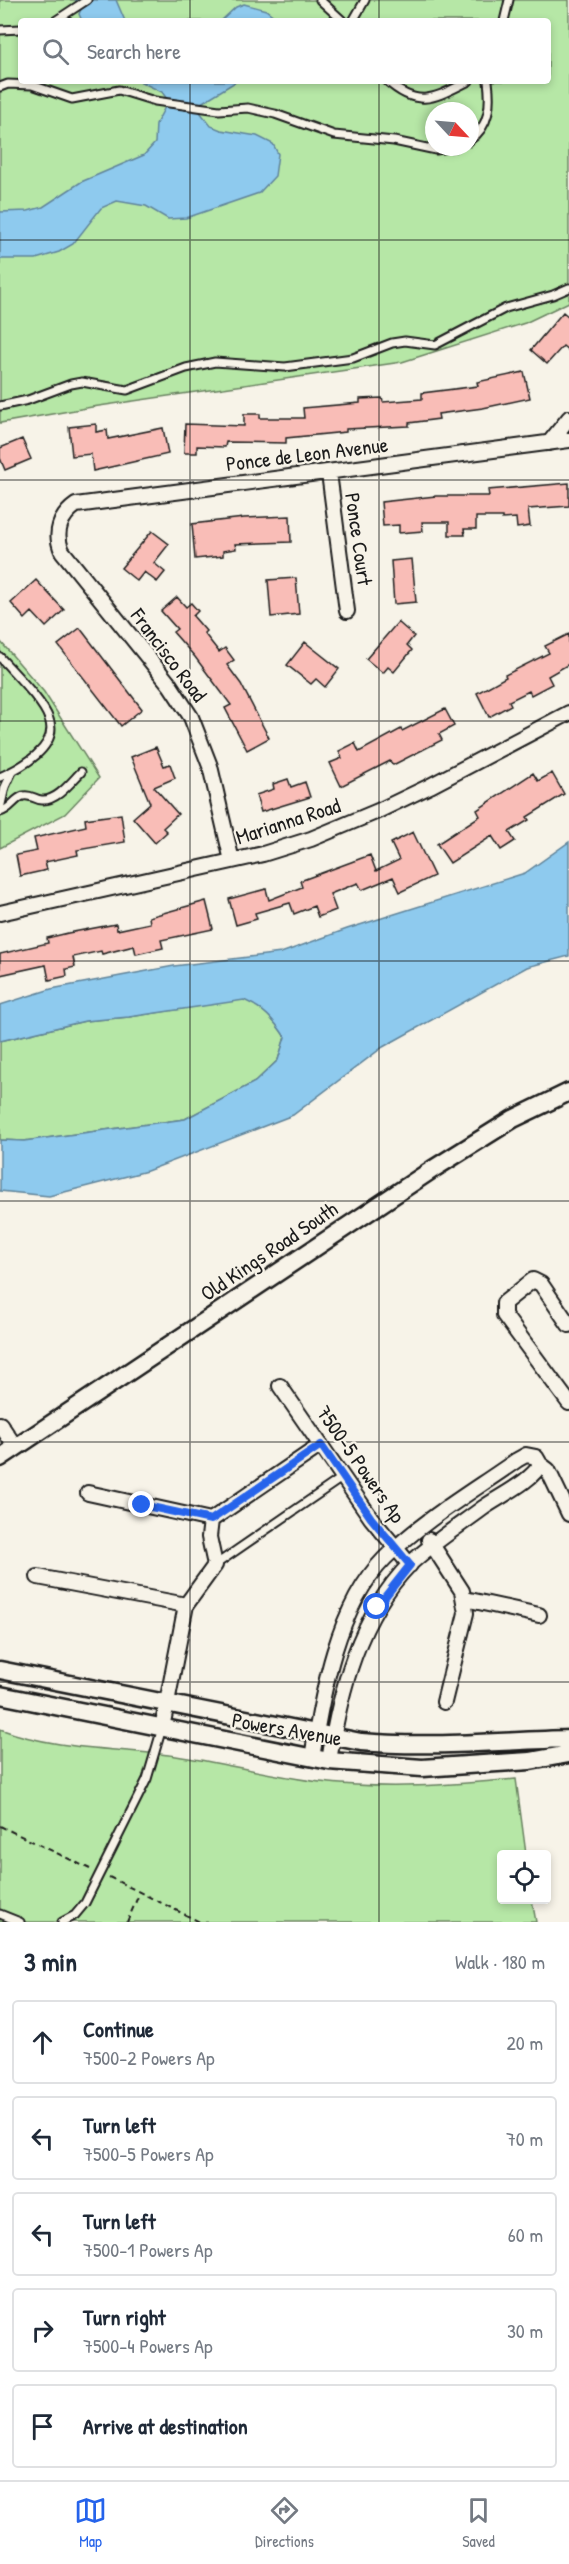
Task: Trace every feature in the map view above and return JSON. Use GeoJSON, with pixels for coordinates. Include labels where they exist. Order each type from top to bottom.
{"type":"FeatureCollection","features":[{"type":"Feature","properties":{"kind":"street"},"geometry":{"type":"LineString","coordinates":[[549,442],[569,418]]}},
{"type":"Feature","properties":{"kind":"street","name":"Ponce de Leon Avenue"},"geometry":{"type":"LineString","coordinates":[[59,523],[68,510],[76,505],[569,440]]}},
{"type":"Feature","properties":{"kind":"street","name":"Ponce Court"},"geometry":{"type":"LineString","coordinates":[[328,473],[347,611]]}},
{"type":"Feature","properties":{"kind":"street","name":"Francisco Road"},"geometry":{"type":"LineString","coordinates":[[59,523],[59,544],[62,551],[170,685],[191,717],[210,766],[232,861]]}},
{"type":"Feature","properties":{"kind":"street","name":"Marianna Road"},"geometry":{"type":"LineString","coordinates":[[0,913],[232,861],[311,839],[378,811],[569,713]]}},
{"type":"Feature","properties":{"kind":"street","name":"Old Kings Road South"},"geometry":{"type":"LineString","coordinates":[[0,1458],[433,1169],[513,1119],[569,1092]]}},
{"type":"Feature","properties":{"kind":"street"},"geometry":{"type":"LineString","coordinates":[[569,1325],[541,1284],[533,1280],[504,1302],[504,1315],[569,1403]]}},
{"type":"Feature","properties":{"kind":"street","name":"7500-5 Powers Ap"},"geometry":{"type":"LineString","coordinates":[[280,1386],[371,1518],[410,1565]]}},
{"type":"Feature","properties":{"kind":"street"},"geometry":{"type":"LineString","coordinates":[[0,1424],[16,1448]]}},
{"type":"Feature","properties":{"kind":"street"},"geometry":{"type":"LineString","coordinates":[[88,1493],[211,1520],[321,1445]]}},
{"type":"Feature","properties":{"kind":"street"},"geometry":{"type":"LineString","coordinates":[[321,1759],[325,1734],[326,1683],[345,1624],[365,1585],[385,1558],[421,1528],[526,1455],[536,1457],[540,1464],[548,1470],[569,1514]]}},
{"type":"Feature","properties":{"kind":"street"},"geometry":{"type":"LineString","coordinates":[[325,1734],[349,1669],[377,1607],[410,1565],[502,1494],[535,1474],[540,1464]]}},
{"type":"Feature","properties":{"kind":"street"},"geometry":{"type":"LineString","coordinates":[[162,1728],[179,1631],[186,1605],[215,1565],[209,1537],[211,1520]]}},
{"type":"Feature","properties":{"kind":"street"},"geometry":{"type":"LineString","coordinates":[[421,1528],[465,1599],[466,1613],[444,1702]]}},
{"type":"Feature","properties":{"kind":"street"},"geometry":{"type":"LineString","coordinates":[[38,1577],[186,1605]]}},
{"type":"Feature","properties":{"kind":"street"},"geometry":{"type":"LineString","coordinates":[[465,1599],[539,1615]]}},
{"type":"Feature","properties":{"kind":"street","name":"Powers Avenue"},"geometry":{"type":"LineString","coordinates":[[0,1670],[361,1742],[402,1746],[474,1745],[569,1739]]}},
{"type":"Feature","properties":{"kind":"street","name":"Powers Avenue"},"geometry":{"type":"LineString","coordinates":[[0,1695],[321,1759],[422,1768],[530,1761],[569,1754]]}},
{"type":"Feature","properties":{"kind":"lane"},"geometry":{"type":"LineString","coordinates":[[59,18],[87,0]]}},
{"type":"Feature","properties":{"kind":"lane"},"geometry":{"type":"LineString","coordinates":[[320,0],[340,18]]}},
{"type":"Feature","properties":{"kind":"lane"},"geometry":{"type":"LineString","coordinates":[[355,18],[365,0]]}},
{"type":"Feature","properties":{"kind":"lane"},"geometry":{"type":"LineString","coordinates":[[505,18],[509,0]]}},
{"type":"Feature","properties":{"kind":"lane"},"geometry":{"type":"LineString","coordinates":[[0,30],[18,29]]}},
{"type":"Feature","properties":{"kind":"lane"},"geometry":{"type":"LineString","coordinates":[[0,87],[8,84],[32,85],[72,99],[119,90],[155,101],[219,111],[248,108],[275,114],[334,135],[394,141],[425,148]]}},
{"type":"Feature","properties":{"kind":"lane"},"geometry":{"type":"LineString","coordinates":[[391,84],[408,96],[433,99],[463,84]]}},
{"type":"Feature","properties":{"kind":"lane"},"geometry":{"type":"LineString","coordinates":[[479,131],[485,125],[489,111],[488,84]]}},
{"type":"Feature","properties":{"kind":"lane"},"geometry":{"type":"LineString","coordinates":[[0,406],[28,400],[82,382],[127,390],[186,368],[215,362],[285,367],[353,358],[392,343],[405,341],[435,345],[506,308],[553,295],[569,288]]}},
{"type":"Feature","properties":{"kind":"lane"},"geometry":{"type":"LineString","coordinates":[[0,657],[50,720],[50,733],[44,746],[30,761],[0,777]]}},
{"type":"Feature","properties":{"kind":"lane"},"geometry":{"type":"LineString","coordinates":[[12,772],[5,787],[0,811],[7,811],[20,797],[29,795],[42,800],[57,795],[81,772]]}},
{"type":"Feature","properties":{"kind":"lane"},"geometry":{"type":"LineString","coordinates":[[215,1565],[343,1477]]}},
{"type":"Feature","properties":{"kind":"lane"},"geometry":{"type":"LineString","coordinates":[[62,1922],[75,1915],[85,1903],[147,1779],[162,1728]]}},
{"type":"Feature","properties":{"kind":"lane"},"geometry":{"type":"LineString","coordinates":[[0,1914],[20,1922]]}},
{"type":"Feature","properties":{"kind":"path"},"geometry":{"type":"LineString","coordinates":[[127,1922],[140,1892]]}},
{"type":"Feature","properties":{"kind":"green space"},"geometry":{"type":"Polygon","coordinates":[[[0,0],[569,0],[569,302],[525,323],[402,362],[92,407],[0,423],[0,0]]]}},
{"type":"Feature","properties":{"kind":"green space"},"geometry":{"type":"Polygon","coordinates":[[[0,641],[44,692],[99,778],[65,814],[0,848],[0,641]]]}},
{"type":"Feature","properties":{"kind":"green space"},"geometry":{"type":"Polygon","coordinates":[[[245,999],[268,1015],[285,1037],[278,1060],[255,1082],[185,1119],[24,1141],[0,1140],[0,1041],[85,1021],[129,1017],[245,999]]]}},
{"type":"Feature","properties":{"kind":"green space"},"geometry":{"type":"Polygon","coordinates":[[[0,1729],[65,1745],[176,1756],[302,1779],[345,1784],[418,1786],[516,1779],[525,1850],[497,1850],[497,1904],[533,1904],[536,1922],[0,1922],[0,1729]]]}},
{"type":"Feature","properties":{"kind":"water"},"geometry":{"type":"Polygon","coordinates":[[[75,0],[116,0],[124,18],[81,18],[80,1],[75,0]]]}},
{"type":"Feature","properties":{"kind":"water"},"geometry":{"type":"Polygon","coordinates":[[[244,4],[266,10],[276,18],[224,18],[236,7],[244,4]]]}},
{"type":"Feature","properties":{"kind":"water"},"geometry":{"type":"Polygon","coordinates":[[[145,84],[232,84],[201,103],[200,112],[211,126],[257,136],[273,144],[278,154],[275,176],[259,193],[186,218],[168,219],[146,206],[117,201],[101,208],[73,244],[59,252],[36,259],[0,259],[0,212],[28,211],[43,207],[81,182],[144,155],[155,143],[156,124],[166,105],[167,99],[162,92],[145,84]]]}},
{"type":"Feature","properties":{"kind":"water"},"geometry":{"type":"Polygon","coordinates":[[[569,842],[569,956],[527,967],[383,1047],[293,1115],[147,1171],[49,1196],[0,1191],[0,1140],[24,1141],[185,1119],[255,1082],[278,1060],[285,1037],[268,1015],[244,1000],[85,1021],[0,1041],[0,1005],[51,989],[174,966],[281,953],[347,929],[525,873],[569,842]]]}},
{"type":"Feature","properties":{"kind":"building"},"geometry":{"type":"Polygon","coordinates":[[[563,312],[569,317],[569,351],[563,346],[547,364],[531,350],[563,312]]]}},
{"type":"Feature","properties":{"kind":"building"},"geometry":{"type":"Polygon","coordinates":[[[524,372],[530,398],[438,414],[439,419],[409,423],[409,426],[346,429],[346,432],[286,438],[286,443],[226,442],[225,447],[197,446],[197,453],[184,453],[185,424],[244,426],[244,414],[260,414],[260,418],[304,418],[303,408],[360,403],[360,399],[382,398],[383,402],[422,399],[422,393],[478,386],[477,382],[524,372]]]}},
{"type":"Feature","properties":{"kind":"building"},"geometry":{"type":"Polygon","coordinates":[[[96,424],[96,432],[107,430],[108,439],[163,428],[168,454],[93,471],[91,454],[72,456],[69,427],[96,424]]]}},
{"type":"Feature","properties":{"kind":"building"},"geometry":{"type":"Polygon","coordinates":[[[22,439],[31,459],[5,470],[0,458],[0,448],[22,439]]]}},
{"type":"Feature","properties":{"kind":"building"},"geometry":{"type":"Polygon","coordinates":[[[569,483],[569,506],[528,509],[530,526],[517,528],[516,518],[476,517],[476,529],[464,529],[465,535],[449,535],[449,522],[422,522],[423,531],[399,533],[399,525],[383,526],[381,502],[436,496],[489,496],[488,490],[569,483]]]}},
{"type":"Feature","properties":{"kind":"building"},"geometry":{"type":"Polygon","coordinates":[[[290,516],[291,542],[235,544],[236,549],[223,551],[223,556],[195,559],[192,524],[290,516]]]}},
{"type":"Feature","properties":{"kind":"building"},"geometry":{"type":"Polygon","coordinates":[[[152,531],[169,544],[154,563],[165,572],[157,582],[144,572],[137,581],[121,568],[152,531]]]}},
{"type":"Feature","properties":{"kind":"building"},"geometry":{"type":"Polygon","coordinates":[[[412,559],[416,602],[394,604],[391,561],[412,559]]]}},
{"type":"Feature","properties":{"kind":"building"},"geometry":{"type":"Polygon","coordinates":[[[296,578],[299,614],[271,617],[268,580],[296,578]]]}},
{"type":"Feature","properties":{"kind":"building"},"geometry":{"type":"Polygon","coordinates":[[[36,580],[64,610],[46,627],[32,612],[25,619],[11,603],[36,580]]]}},
{"type":"Feature","properties":{"kind":"building"},"geometry":{"type":"Polygon","coordinates":[[[177,597],[186,607],[191,603],[198,611],[193,616],[206,631],[204,633],[219,652],[225,648],[234,660],[227,665],[241,684],[269,738],[247,750],[225,708],[231,705],[173,632],[177,629],[161,611],[177,597]]]}},
{"type":"Feature","properties":{"kind":"building"},"geometry":{"type":"Polygon","coordinates":[[[398,622],[414,636],[407,645],[412,650],[394,672],[388,667],[383,673],[366,659],[398,622]]]}},
{"type":"Feature","properties":{"kind":"building"},"geometry":{"type":"Polygon","coordinates":[[[80,628],[142,709],[121,726],[58,645],[80,628]]]}},
{"type":"Feature","properties":{"kind":"building"},"geometry":{"type":"Polygon","coordinates":[[[569,634],[569,664],[548,676],[552,684],[531,695],[529,691],[509,701],[511,705],[489,717],[477,693],[506,677],[505,675],[549,653],[545,646],[569,634]]]}},
{"type":"Feature","properties":{"kind":"building"},"geometry":{"type":"Polygon","coordinates":[[[305,642],[339,669],[325,687],[316,679],[311,684],[287,665],[305,642]]]}},
{"type":"Feature","properties":{"kind":"building"},"geometry":{"type":"Polygon","coordinates":[[[445,709],[454,726],[439,734],[442,740],[393,765],[390,761],[341,786],[330,763],[342,758],[339,751],[355,743],[359,752],[445,709]]]}},
{"type":"Feature","properties":{"kind":"building"},"geometry":{"type":"Polygon","coordinates":[[[156,747],[164,766],[170,764],[175,778],[154,787],[178,814],[163,828],[167,832],[155,843],[133,818],[150,803],[131,757],[156,747]]]}},
{"type":"Feature","properties":{"kind":"building"},"geometry":{"type":"Polygon","coordinates":[[[533,773],[538,781],[552,773],[564,794],[527,817],[529,820],[509,832],[515,841],[501,850],[492,836],[450,863],[437,844],[480,816],[477,810],[533,773]]]}},
{"type":"Feature","properties":{"kind":"building"},"geometry":{"type":"Polygon","coordinates":[[[288,779],[291,787],[305,782],[310,797],[261,812],[256,795],[274,789],[273,784],[288,779]]]}},
{"type":"Feature","properties":{"kind":"building"},"geometry":{"type":"Polygon","coordinates":[[[121,814],[125,842],[77,850],[78,855],[45,862],[47,870],[20,876],[16,855],[37,851],[34,838],[86,826],[85,819],[121,814]]]}},
{"type":"Feature","properties":{"kind":"building"},"geometry":{"type":"Polygon","coordinates":[[[413,832],[434,876],[400,892],[393,877],[362,890],[358,883],[330,894],[336,910],[318,917],[314,906],[294,914],[290,903],[255,913],[257,919],[236,925],[229,899],[266,889],[269,900],[302,887],[300,881],[370,855],[376,871],[399,860],[391,843],[413,832]]]}},
{"type":"Feature","properties":{"kind":"building"},"geometry":{"type":"Polygon","coordinates":[[[206,901],[213,929],[161,940],[163,948],[136,954],[134,946],[102,954],[101,951],[73,957],[75,967],[66,969],[67,976],[49,980],[46,965],[0,975],[0,954],[48,943],[47,938],[68,933],[116,924],[117,930],[150,923],[149,917],[206,901]]]}},
{"type":"Feature","properties":{"kind":"route"},"geometry":{"type":"LineString","coordinates":[[142,1505],[211,1520],[321,1445],[371,1518],[410,1565],[377,1607]]}}]}
